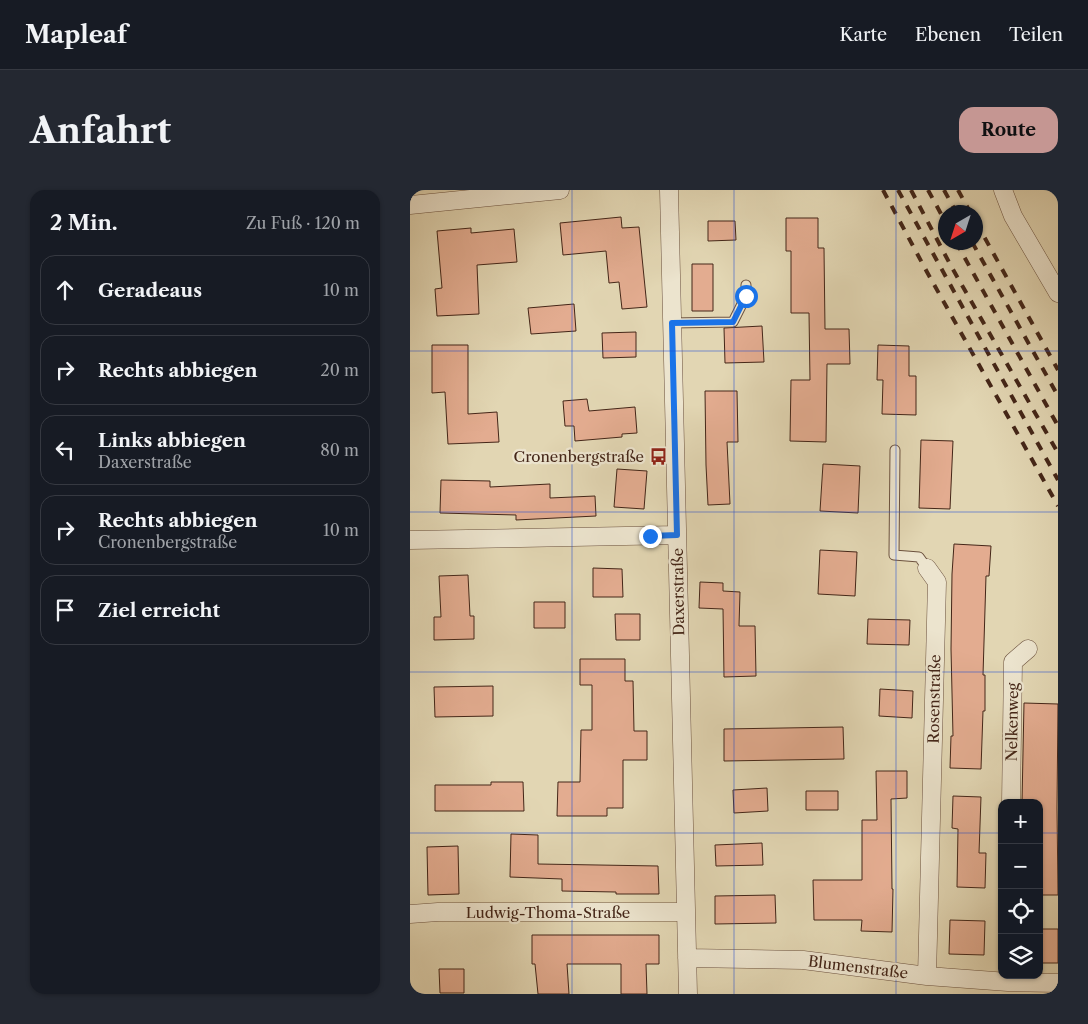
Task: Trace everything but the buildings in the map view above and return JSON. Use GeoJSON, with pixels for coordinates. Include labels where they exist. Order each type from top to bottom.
{"type":"FeatureCollection","features":[{"type":"Feature","properties":{"kind":"street"},"geometry":{"type":"LineString","coordinates":[[410,205],[560,190]]}},
{"type":"Feature","properties":{"kind":"street","name":"Daxerstraße"},"geometry":{"type":"LineString","coordinates":[[669,190],[688,994]]}},
{"type":"Feature","properties":{"kind":"street"},"geometry":{"type":"LineString","coordinates":[[1003,190],[1012,216],[1058,294]]}},
{"type":"Feature","properties":{"kind":"street"},"geometry":{"type":"LineString","coordinates":[[410,540],[677,535]]}},
{"type":"Feature","properties":{"kind":"street","name":"Rosenstraße"},"geometry":{"type":"LineString","coordinates":[[927,976],[936,582],[928,568]]}},
{"type":"Feature","properties":{"kind":"street","name":"Nelkenweg"},"geometry":{"type":"LineString","coordinates":[[1011,799],[1013,662],[1028,649]]}},
{"type":"Feature","properties":{"kind":"street","name":"Ludwig-Thoma-Straße"},"geometry":{"type":"LineString","coordinates":[[410,914],[431,912],[686,912]]}},
{"type":"Feature","properties":{"kind":"street","name":"Blumenstraße"},"geometry":{"type":"LineString","coordinates":[[688,958],[803,960],[927,976],[998,979]]}},
{"type":"Feature","properties":{"kind":"street","name":"Blumenstraße"},"geometry":{"type":"LineString","coordinates":[[1008,979],[1058,983]]}},
{"type":"Feature","properties":{"kind":"lane"},"geometry":{"type":"LineString","coordinates":[[672,323],[733,322],[746,296],[746,285]]}},
{"type":"Feature","properties":{"kind":"lane","name":"Rosenstraße"},"geometry":{"type":"LineString","coordinates":[[895,450],[894,555],[919,557],[928,568]]}},
{"type":"Feature","properties":{"kind":"railway"},"geometry":{"type":"LineString","coordinates":[[883,190],[1058,506]]}},
{"type":"Feature","properties":{"kind":"railway"},"geometry":{"type":"LineString","coordinates":[[898,190],[1058,480]]}},
{"type":"Feature","properties":{"kind":"railway"},"geometry":{"type":"LineString","coordinates":[[911,190],[951,266],[1058,453]]}},
{"type":"Feature","properties":{"kind":"railway"},"geometry":{"type":"LineString","coordinates":[[928,190],[938,208]]}},
{"type":"Feature","properties":{"kind":"railway"},"geometry":{"type":"LineString","coordinates":[[944,190],[952,205]]}},
{"type":"Feature","properties":{"kind":"railway"},"geometry":{"type":"LineString","coordinates":[[958,190],[966,205]]}},
{"type":"Feature","properties":{"kind":"railway"},"geometry":{"type":"LineString","coordinates":[[983,235],[1058,370]]}},
{"type":"Feature","properties":{"kind":"railway"},"geometry":{"type":"LineString","coordinates":[[960,250],[1058,426]]}},
{"type":"Feature","properties":{"kind":"railway"},"geometry":{"type":"LineString","coordinates":[[976,250],[1058,396]]}},
{"type":"Feature","properties":{"kind":"place","name":"Cronenbergstraße"},"geometry":{"type":"Point","coordinates":[658,456]}},
{"type":"Feature","properties":{"kind":"route"},"geometry":{"type":"LineString","coordinates":[[650,536],[677,535],[672,323],[733,322],[746,296]]}}]}
